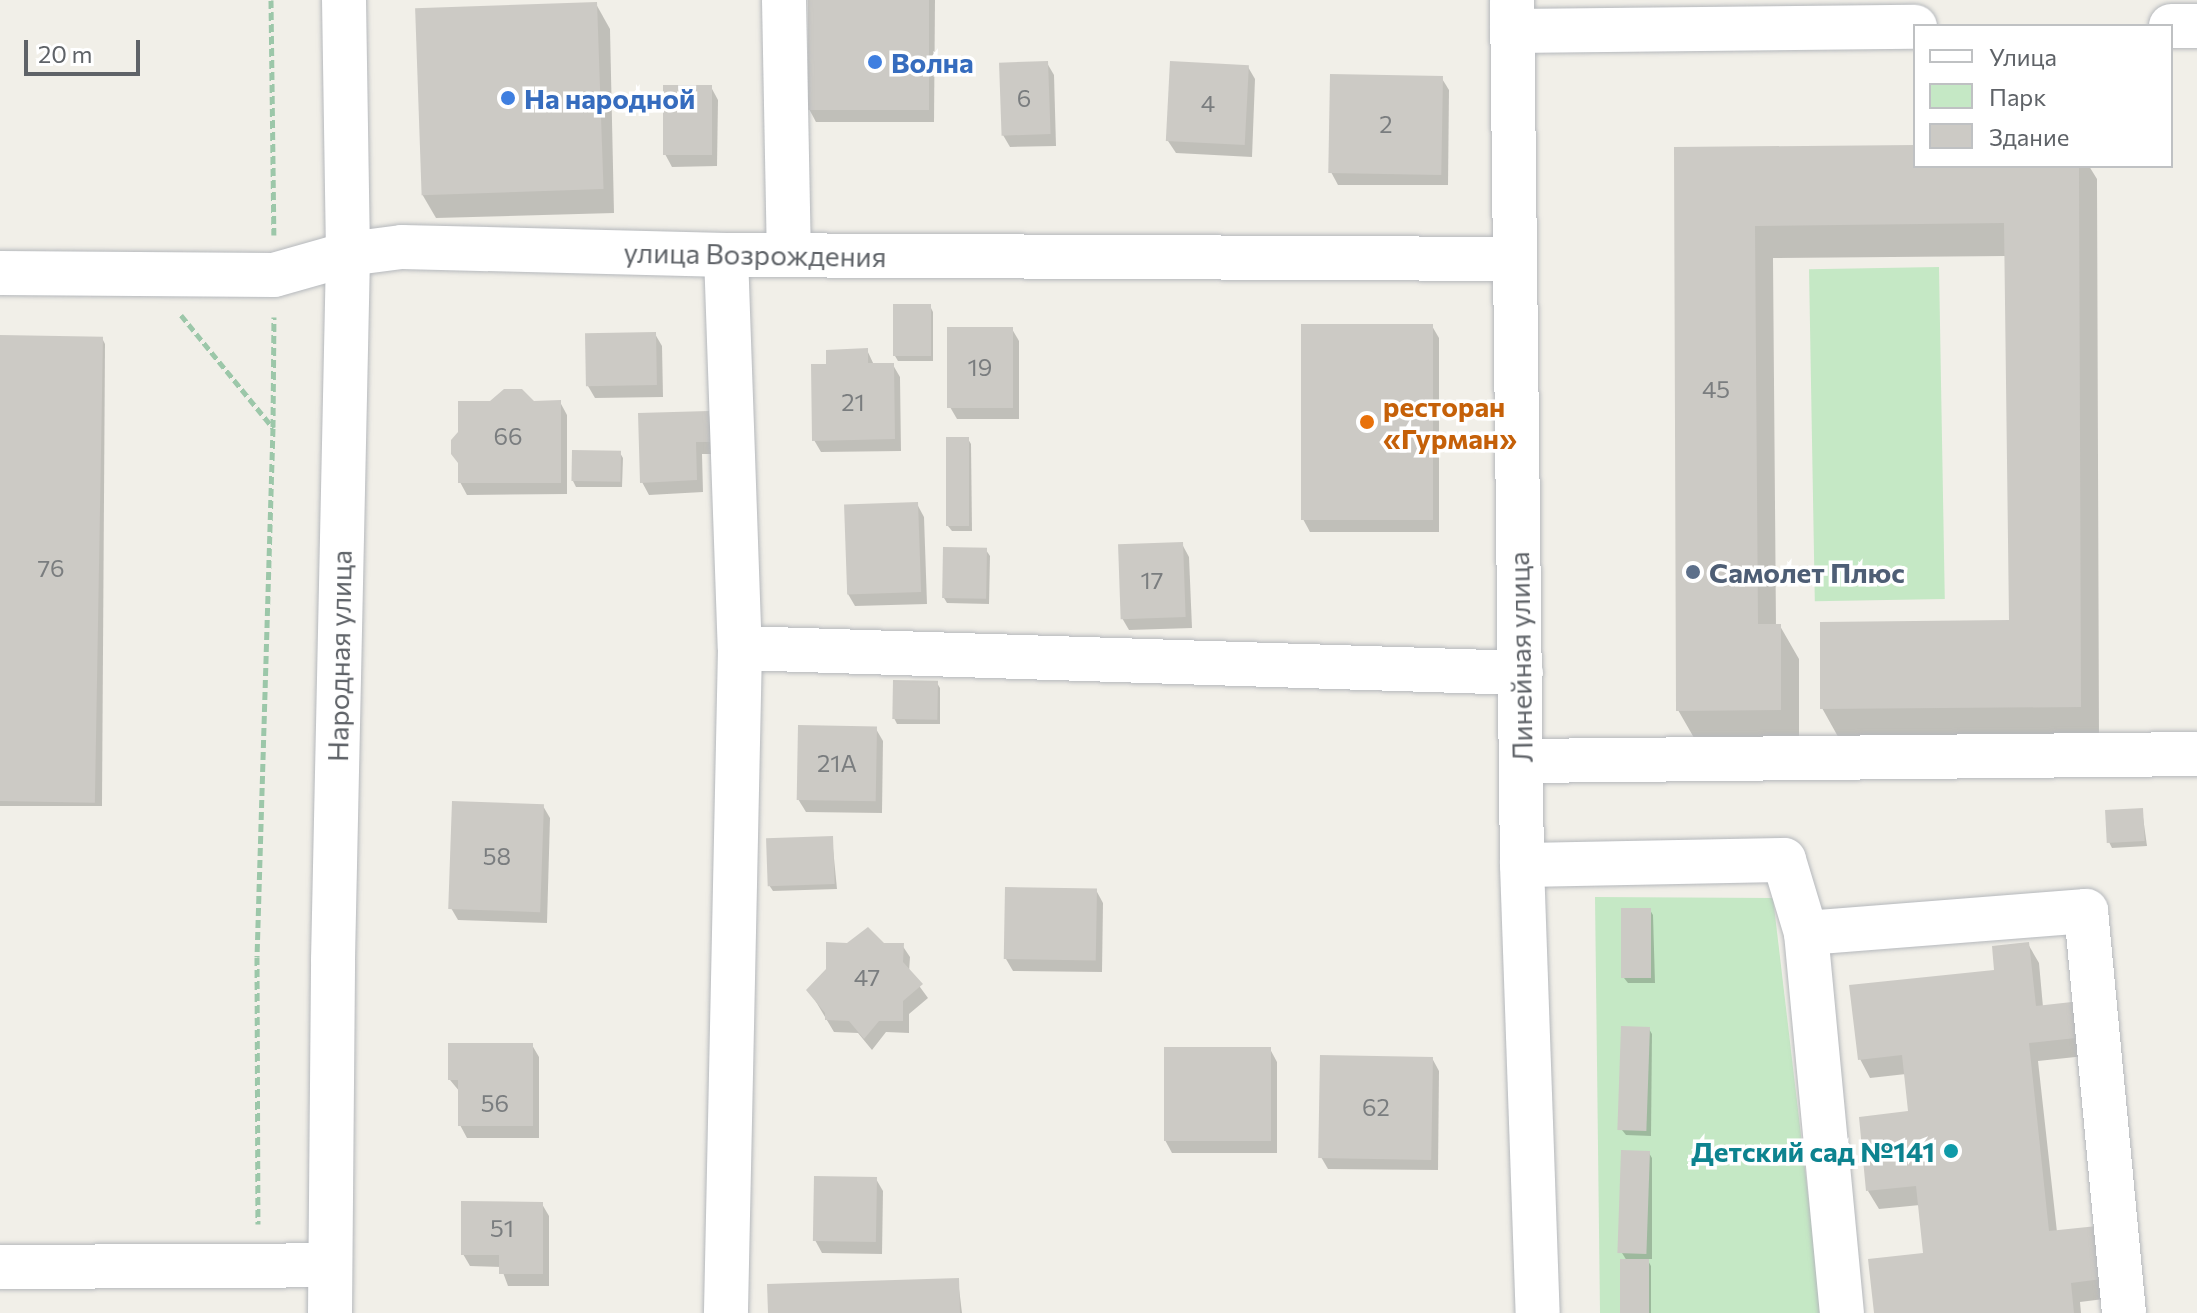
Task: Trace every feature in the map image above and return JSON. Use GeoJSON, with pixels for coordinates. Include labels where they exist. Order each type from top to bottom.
{"type":"FeatureCollection","features":[{"type":"Feature","properties":{"kind":"street","name":"Народная улица"},"geometry":{"type":"LineString","coordinates":[[330,1313],[333,944],[348,254],[344,0]]}},
{"type":"Feature","properties":{"kind":"street"},"geometry":{"type":"LineString","coordinates":[[784,0],[789,255]]}},
{"type":"Feature","properties":{"kind":"street"},"geometry":{"type":"LineString","coordinates":[[1512,15],[1913,27]]}},
{"type":"Feature","properties":{"kind":"street","name":"Линейная улица"},"geometry":{"type":"LineString","coordinates":[[1512,15],[1522,865],[1538,1313]]}},
{"type":"Feature","properties":{"kind":"street"},"geometry":{"type":"LineString","coordinates":[[2173,26],[2197,26]]}},
{"type":"Feature","properties":{"kind":"street","name":"улица Возрождения"},"geometry":{"type":"LineString","coordinates":[[0,273],[274,275],[348,254],[402,247],[726,255],[1514,259]]}},
{"type":"Feature","properties":{"kind":"street"},"geometry":{"type":"LineString","coordinates":[[726,255],[740,648],[726,1313]]}},
{"type":"Feature","properties":{"kind":"street"},"geometry":{"type":"LineString","coordinates":[[740,648],[1521,673]]}},
{"type":"Feature","properties":{"kind":"street"},"geometry":{"type":"LineString","coordinates":[[1521,761],[2197,754]]}},
{"type":"Feature","properties":{"kind":"street"},"geometry":{"type":"LineString","coordinates":[[1522,865],[1784,860],[1806,933],[1842,1313]]}},
{"type":"Feature","properties":{"kind":"street"},"geometry":{"type":"LineString","coordinates":[[1806,933],[2086,911],[2124,1313]]}},
{"type":"Feature","properties":{"kind":"street"},"geometry":{"type":"LineString","coordinates":[[0,1267],[330,1265]]}},
{"type":"Feature","properties":{"kind":"path"},"geometry":{"type":"LineString","coordinates":[[258,1265],[257,957],[273,428],[271,0]]}},
{"type":"Feature","properties":{"kind":"path"},"geometry":{"type":"LineString","coordinates":[[180,314],[273,428]]}},
{"type":"Feature","properties":{"kind":"green space"},"geometry":{"type":"Polygon","coordinates":[[[1939,267],[1945,599],[1815,601],[1809,269],[1939,267]]]}},
{"type":"Feature","properties":{"kind":"green space"},"geometry":{"type":"Polygon","coordinates":[[[1595,897],[1773,898],[1822,1313],[1600,1313],[1595,897]]]}},
{"type":"Feature","properties":{"kind":"building"},"geometry":{"type":"Polygon","coordinates":[[[808,0],[929,0],[929,110],[808,110],[808,0]]]}},
{"type":"Feature","properties":{"kind":"building","name":"На народной"},"geometry":{"type":"Polygon","coordinates":[[[597,2],[604,189],[422,195],[415,8],[597,2]]]}},
{"type":"Feature","properties":{"kind":"building"},"geometry":{"type":"Polygon","coordinates":[[[1048,61],[1051,134],[1002,136],[999,63],[1048,61]]]}},
{"type":"Feature","properties":{"kind":"building"},"geometry":{"type":"Polygon","coordinates":[[[1170,61],[1249,65],[1245,145],[1166,141],[1170,61]]]}},
{"type":"Feature","properties":{"kind":"building"},"geometry":{"type":"Polygon","coordinates":[[[1330,74],[1443,76],[1441,175],[1328,173],[1330,74]]]}},
{"type":"Feature","properties":{"kind":"building"},"geometry":{"type":"Polygon","coordinates":[[[663,85],[712,85],[712,155],[663,155],[663,85]]]}},
{"type":"Feature","properties":{"kind":"building"},"geometry":{"type":"Polygon","coordinates":[[[1913,145],[1913,168],[2079,168],[2081,707],[1820,709],[1820,622],[2009,620],[2004,223],[1755,226],[1758,624],[1781,624],[1781,710],[1676,711],[1674,147],[1913,145]]]}},
{"type":"Feature","properties":{"kind":"building"},"geometry":{"type":"Polygon","coordinates":[[[893,304],[931,304],[931,356],[893,356],[893,304]]]}},
{"type":"Feature","properties":{"kind":"building","name":"ресторан «Гурман»"},"geometry":{"type":"Polygon","coordinates":[[[1301,324],[1433,324],[1433,520],[1301,520],[1301,324]]]}},
{"type":"Feature","properties":{"kind":"building"},"geometry":{"type":"Polygon","coordinates":[[[947,327],[1013,327],[1013,408],[947,408],[947,327]]]}},
{"type":"Feature","properties":{"kind":"building"},"geometry":{"type":"Polygon","coordinates":[[[656,332],[657,385],[586,386],[585,333],[656,332]]]}},
{"type":"Feature","properties":{"kind":"building"},"geometry":{"type":"Polygon","coordinates":[[[0,335],[103,337],[95,803],[0,801],[0,335]]]}},
{"type":"Feature","properties":{"kind":"building"},"geometry":{"type":"Polygon","coordinates":[[[868,348],[868,363],[894,363],[895,439],[812,441],[811,364],[826,364],[826,350],[868,348]]]}},
{"type":"Feature","properties":{"kind":"building"},"geometry":{"type":"Polygon","coordinates":[[[504,389],[522,389],[534,401],[561,400],[561,483],[458,483],[458,463],[451,454],[451,440],[458,432],[458,401],[490,401],[504,389]]]}},
{"type":"Feature","properties":{"kind":"building"},"geometry":{"type":"Polygon","coordinates":[[[709,411],[710,442],[696,442],[697,480],[640,483],[638,413],[709,411]]]}},
{"type":"Feature","properties":{"kind":"building"},"geometry":{"type":"Polygon","coordinates":[[[946,437],[969,437],[969,526],[946,526],[946,437]]]}},
{"type":"Feature","properties":{"kind":"building"},"geometry":{"type":"Polygon","coordinates":[[[572,450],[621,451],[620,482],[571,481],[572,450]]]}},
{"type":"Feature","properties":{"kind":"building"},"geometry":{"type":"Polygon","coordinates":[[[918,502],[921,592],[847,595],[844,505],[918,502]]]}},
{"type":"Feature","properties":{"kind":"building"},"geometry":{"type":"Polygon","coordinates":[[[1183,542],[1186,617],[1121,619],[1118,544],[1183,542]]]}},
{"type":"Feature","properties":{"kind":"building"},"geometry":{"type":"Polygon","coordinates":[[[943,547],[987,548],[986,599],[942,598],[943,547]]]}},
{"type":"Feature","properties":{"kind":"building"},"geometry":{"type":"Polygon","coordinates":[[[893,680],[938,681],[937,720],[892,719],[893,680]]]}},
{"type":"Feature","properties":{"kind":"building"},"geometry":{"type":"Polygon","coordinates":[[[798,725],[877,726],[876,801],[797,800],[798,725]]]}},
{"type":"Feature","properties":{"kind":"building"},"geometry":{"type":"Polygon","coordinates":[[[452,801],[544,804],[540,912],[448,909],[452,801]]]}},
{"type":"Feature","properties":{"kind":"building"},"geometry":{"type":"Polygon","coordinates":[[[2143,808],[2145,841],[2107,843],[2105,810],[2143,808]]]}},
{"type":"Feature","properties":{"kind":"building"},"geometry":{"type":"Polygon","coordinates":[[[833,836],[835,884],[768,886],[766,838],[833,836]]]}},
{"type":"Feature","properties":{"kind":"building"},"geometry":{"type":"Polygon","coordinates":[[[1005,887],[1097,889],[1096,961],[1004,959],[1005,887]]]}},
{"type":"Feature","properties":{"kind":"building"},"geometry":{"type":"Polygon","coordinates":[[[1621,908],[1651,908],[1651,978],[1621,978],[1621,908]]]}},
{"type":"Feature","properties":{"kind":"building"},"geometry":{"type":"Polygon","coordinates":[[[868,927],[884,943],[904,943],[903,962],[923,984],[903,1001],[903,1021],[879,1021],[864,1039],[849,1021],[825,1020],[825,1013],[806,990],[826,969],[826,942],[847,943],[868,927]]]}},
{"type":"Feature","properties":{"kind":"building","name":"Детский сад №141"},"geometry":{"type":"Polygon","coordinates":[[[2029,942],[2036,1006],[2072,1002],[2076,1038],[2029,1043],[2049,1231],[2097,1226],[2102,1279],[2071,1283],[2074,1313],[1874,1313],[1868,1259],[1923,1253],[1916,1186],[1866,1191],[1859,1117],[1908,1111],[1902,1055],[1858,1060],[1849,985],[1994,970],[1992,946],[2029,942]]]}},
{"type":"Feature","properties":{"kind":"building"},"geometry":{"type":"Polygon","coordinates":[[[1621,1026],[1650,1027],[1646,1131],[1617,1130],[1621,1026]]]}},
{"type":"Feature","properties":{"kind":"building"},"geometry":{"type":"Polygon","coordinates":[[[448,1043],[533,1043],[533,1126],[458,1126],[458,1080],[448,1080],[448,1043]]]}},
{"type":"Feature","properties":{"kind":"building"},"geometry":{"type":"Polygon","coordinates":[[[1164,1047],[1271,1047],[1271,1141],[1164,1141],[1164,1047]]]}},
{"type":"Feature","properties":{"kind":"building"},"geometry":{"type":"Polygon","coordinates":[[[1320,1055],[1433,1057],[1431,1160],[1318,1158],[1320,1055]]]}},
{"type":"Feature","properties":{"kind":"building"},"geometry":{"type":"Polygon","coordinates":[[[1621,1150],[1650,1151],[1646,1254],[1617,1253],[1621,1150]]]}},
{"type":"Feature","properties":{"kind":"building"},"geometry":{"type":"Polygon","coordinates":[[[814,1176],[877,1177],[876,1242],[813,1241],[814,1176]]]}},
{"type":"Feature","properties":{"kind":"building"},"geometry":{"type":"Polygon","coordinates":[[[461,1201],[543,1202],[543,1274],[499,1274],[499,1255],[461,1255],[461,1201]]]}},
{"type":"Feature","properties":{"kind":"building"},"geometry":{"type":"Polygon","coordinates":[[[1620,1259],[1649,1259],[1649,1313],[1620,1313],[1620,1259]]]}},
{"type":"Feature","properties":{"kind":"building"},"geometry":{"type":"Polygon","coordinates":[[[959,1278],[960,1313],[768,1313],[767,1284],[959,1278]]]}},
{"type":"Feature","properties":{"kind":"place","name":"Волна"},"geometry":{"type":"Point","coordinates":[875,62]}},
{"type":"Feature","properties":{"kind":"place","name":"На народной"},"geometry":{"type":"Point","coordinates":[508,98]}},
{"type":"Feature","properties":{"kind":"place","name":"ресторан «Гурман»"},"geometry":{"type":"Point","coordinates":[1367,422]}},
{"type":"Feature","properties":{"kind":"place","name":"Самолет Плюс"},"geometry":{"type":"Point","coordinates":[1693,572]}},
{"type":"Feature","properties":{"kind":"place","name":"Детский сад №141"},"geometry":{"type":"Point","coordinates":[1951,1151]}}]}
